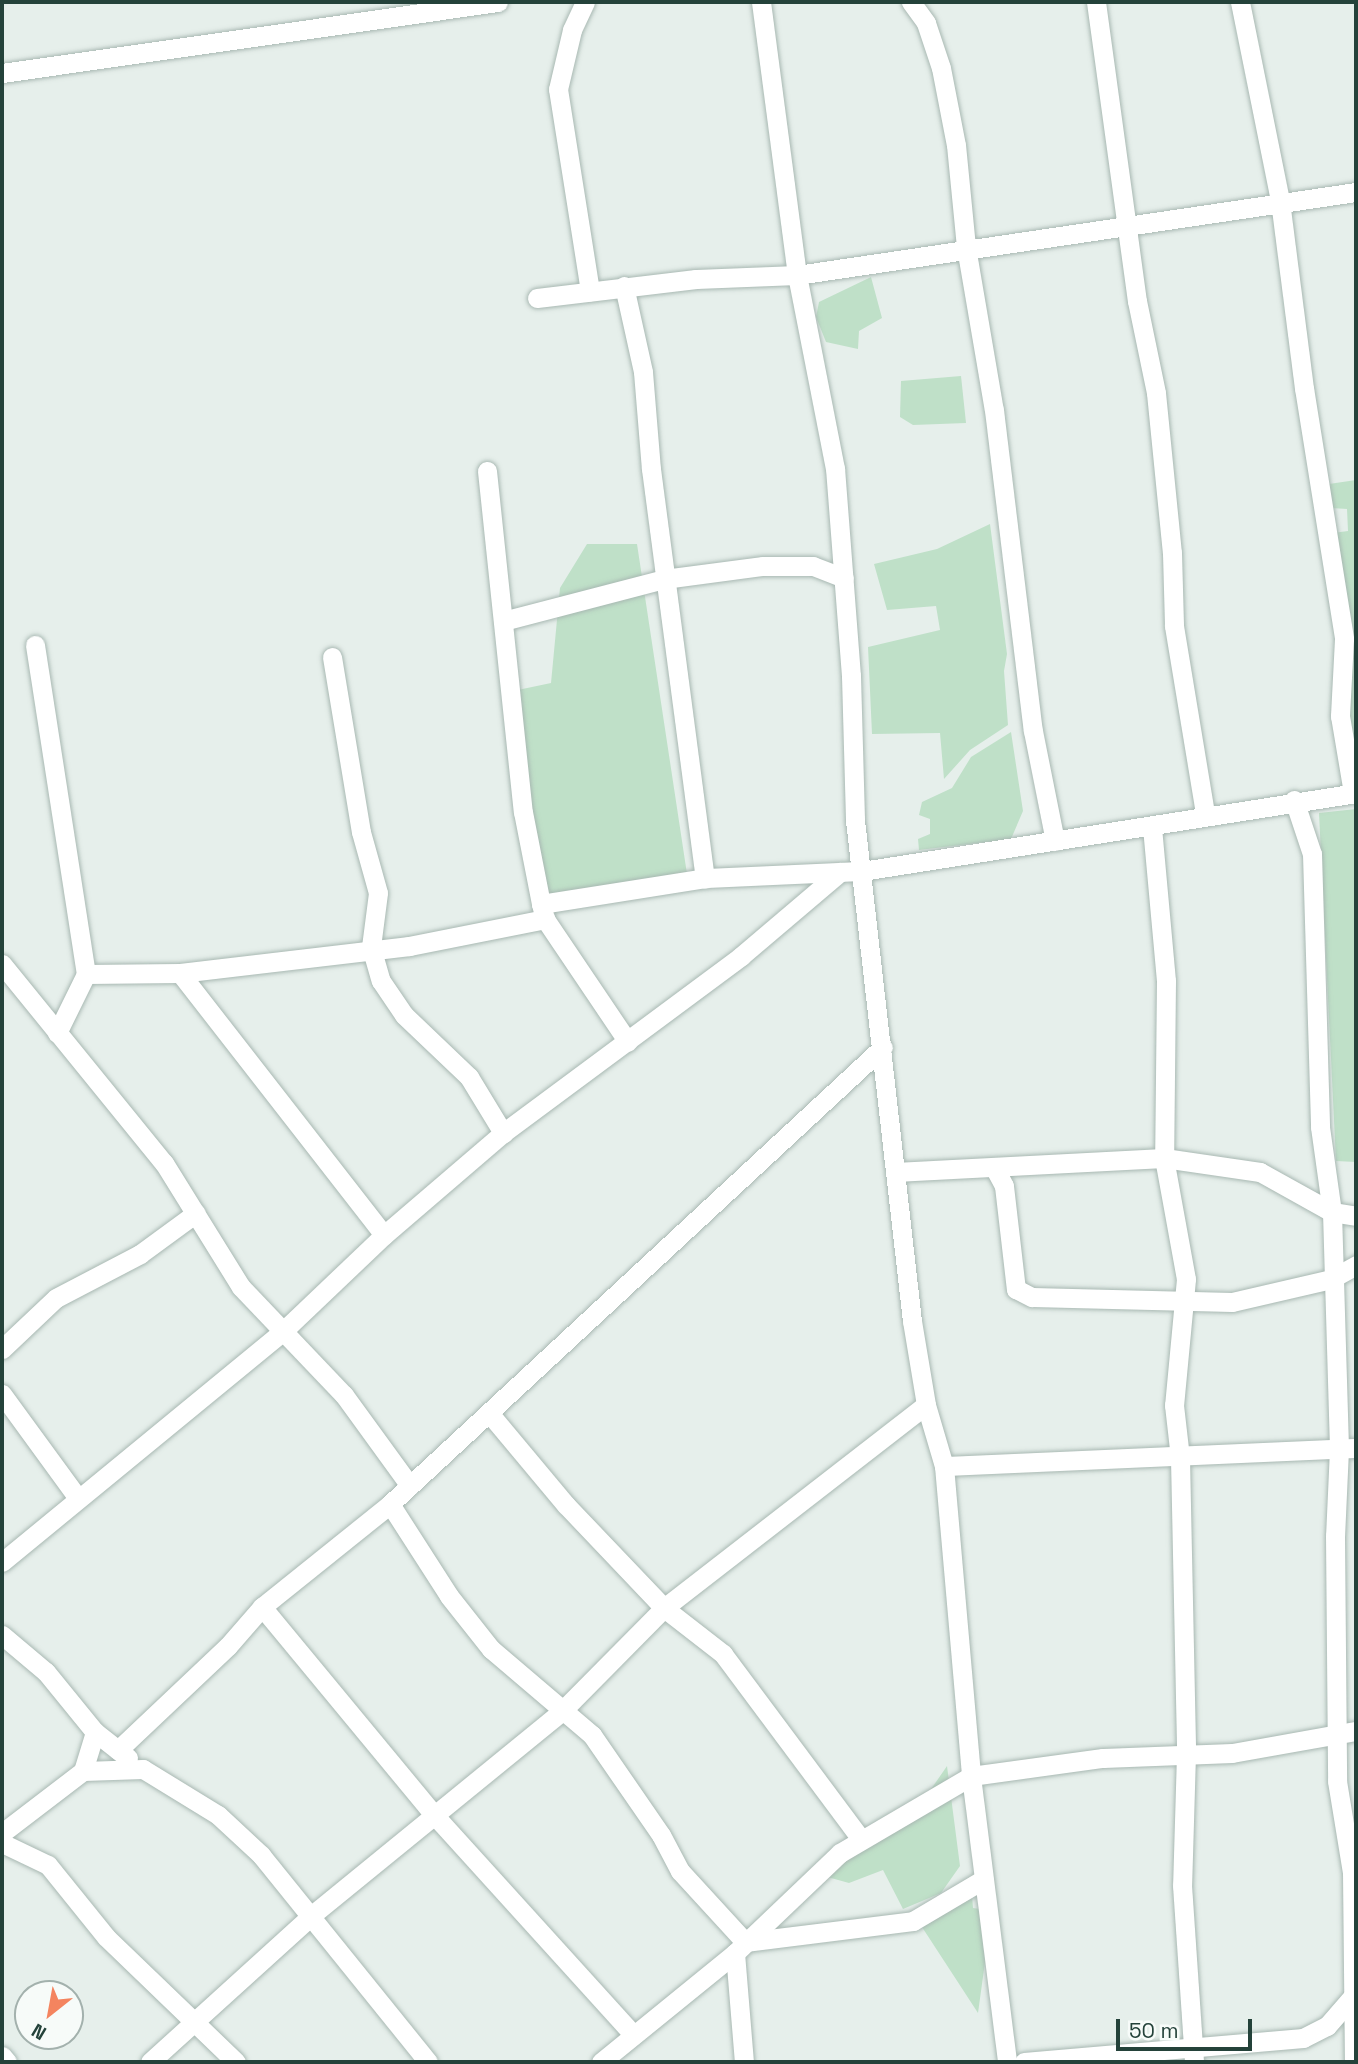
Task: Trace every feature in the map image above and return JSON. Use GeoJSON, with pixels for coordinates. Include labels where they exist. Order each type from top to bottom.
{"type":"FeatureCollection","features":[{"type":"Feature","properties":{"kind":"street"},"geometry":{"type":"LineString","coordinates":[[2,73],[498,2]]}},
{"type":"Feature","properties":{"kind":"street"},"geometry":{"type":"LineString","coordinates":[[585,2],[572,30],[558,89],[590,291]]}},
{"type":"Feature","properties":{"kind":"street"},"geometry":{"type":"LineString","coordinates":[[761,2],[797,275],[835,468],[851,676],[851,785],[883,1047],[895,1172],[926,1405],[944,1466],[971,1776],[1007,2062]]}},
{"type":"Feature","properties":{"kind":"street"},"geometry":{"type":"LineString","coordinates":[[911,2],[926,23],[942,68],[957,145],[966,247],[994,410],[1033,731],[1055,841]]}},
{"type":"Feature","properties":{"kind":"street"},"geometry":{"type":"LineString","coordinates":[[926,2],[926,23]]}},
{"type":"Feature","properties":{"kind":"street"},"geometry":{"type":"LineString","coordinates":[[1096,2],[1137,301],[1156,393],[1172,553],[1174,626],[1205,813]]}},
{"type":"Feature","properties":{"kind":"street"},"geometry":{"type":"LineString","coordinates":[[86,974],[180,973],[371,947],[408,946],[543,911],[705,878],[862,871],[1152,827],[1205,813],[1354,793],[1340,716],[1344,639],[1304,388],[1280,201],[1240,2]]}},
{"type":"Feature","properties":{"kind":"street"},"geometry":{"type":"LineString","coordinates":[[537,298],[624,286],[797,275],[966,247],[1356,192]]}},
{"type":"Feature","properties":{"kind":"street"},"geometry":{"type":"LineString","coordinates":[[624,286],[643,372],[664,579],[705,878]]}},
{"type":"Feature","properties":{"kind":"street"},"geometry":{"type":"LineString","coordinates":[[487,471],[523,812],[543,911],[628,1042]]}},
{"type":"Feature","properties":{"kind":"street"},"geometry":{"type":"LineString","coordinates":[[503,621],[571,607],[664,579],[792,563],[844,578]]}},
{"type":"Feature","properties":{"kind":"street"},"geometry":{"type":"LineString","coordinates":[[35,645],[86,974],[57,1033]]}},
{"type":"Feature","properties":{"kind":"street"},"geometry":{"type":"LineString","coordinates":[[332,657],[361,832],[378,893],[371,947],[392,999],[469,1077],[503,1133]]}},
{"type":"Feature","properties":{"kind":"street"},"geometry":{"type":"LineString","coordinates":[[1294,800],[1312,854],[1320,1127],[1332,1212],[1331,1279],[1348,1448],[1335,1536],[1348,1731],[1337,1781],[1352,1873],[1354,2062]]}},
{"type":"Feature","properties":{"kind":"street"},"geometry":{"type":"LineString","coordinates":[[1152,827],[1166,981],[1164,1158],[1182,1249],[1185,1303],[1175,1365],[1180,1458],[1186,1754],[1182,1885],[1194,2055]]}},
{"type":"Feature","properties":{"kind":"street"},"geometry":{"type":"LineString","coordinates":[[2,1562],[77,1497],[281,1333],[384,1235],[503,1133],[741,956],[840,872]]}},
{"type":"Feature","properties":{"kind":"street"},"geometry":{"type":"LineString","coordinates":[[2,964],[164,1163],[241,1287],[281,1333],[344,1395],[410,1486]]}},
{"type":"Feature","properties":{"kind":"street"},"geometry":{"type":"LineString","coordinates":[[180,973],[384,1235]]}},
{"type":"Feature","properties":{"kind":"street"},"geometry":{"type":"LineString","coordinates":[[118,1750],[228,1646],[262,1607],[410,1486],[883,1047]]}},
{"type":"Feature","properties":{"kind":"street"},"geometry":{"type":"LineString","coordinates":[[895,1172],[1164,1158],[1260,1172],[1332,1212],[1356,1216]]}},
{"type":"Feature","properties":{"kind":"street"},"geometry":{"type":"LineString","coordinates":[[994,1167],[1004,1186],[1016,1289],[1022,1294],[1185,1303],[1254,1300],[1331,1279],[1356,1265]]}},
{"type":"Feature","properties":{"kind":"street"},"geometry":{"type":"LineString","coordinates":[[2,1349],[56,1298],[139,1254],[196,1213]]}},
{"type":"Feature","properties":{"kind":"street"},"geometry":{"type":"LineString","coordinates":[[2,1394],[77,1497]]}},
{"type":"Feature","properties":{"kind":"street"},"geometry":{"type":"LineString","coordinates":[[150,2062],[312,1915],[436,1817],[562,1711],[664,1608],[926,1405]]}},
{"type":"Feature","properties":{"kind":"street"},"geometry":{"type":"LineString","coordinates":[[489,1413],[566,1505],[664,1608],[723,1654],[861,1839]]}},
{"type":"Feature","properties":{"kind":"street"},"geometry":{"type":"LineString","coordinates":[[944,1466],[1180,1458],[1348,1448]]}},
{"type":"Feature","properties":{"kind":"street"},"geometry":{"type":"LineString","coordinates":[[390,1504],[449,1596],[491,1649],[592,1735],[661,1835],[680,1871],[740,1947],[744,2062]]}},
{"type":"Feature","properties":{"kind":"street"},"geometry":{"type":"LineString","coordinates":[[262,1607],[436,1817],[634,2035]]}},
{"type":"Feature","properties":{"kind":"street"},"geometry":{"type":"LineString","coordinates":[[2,1635],[46,1672],[95,1732],[143,1769],[218,1815],[312,1915],[428,2062]]}},
{"type":"Feature","properties":{"kind":"street"},"geometry":{"type":"LineString","coordinates":[[601,2062],[740,1947],[840,1853],[971,1776],[1103,1758],[1232,1753],[1348,1731]]}},
{"type":"Feature","properties":{"kind":"street"},"geometry":{"type":"LineString","coordinates":[[83,1772],[95,1732]]}},
{"type":"Feature","properties":{"kind":"street"},"geometry":{"type":"LineString","coordinates":[[2,1833],[83,1772],[143,1769]]}},
{"type":"Feature","properties":{"kind":"street"},"geometry":{"type":"LineString","coordinates":[[2,1843],[48,1865],[106,1937],[129,1955],[194,2024],[236,2062]]}},
{"type":"Feature","properties":{"kind":"street"},"geometry":{"type":"LineString","coordinates":[[740,1947],[913,1921],[984,1879]]}},
{"type":"Feature","properties":{"kind":"street"},"geometry":{"type":"LineString","coordinates":[[1024,2062],[1194,2055],[1314,2035],[1353,1996]]}},
{"type":"Feature","properties":{"kind":"street"},"geometry":{"type":"LineString","coordinates":[[2,2056],[8,2062]]}},
{"type":"Feature","properties":{"kind":"green space"},"geometry":{"type":"Polygon","coordinates":[[[871,277],[882,318],[859,331],[858,349],[826,342],[816,317],[819,302],[871,277]]]}},
{"type":"Feature","properties":{"kind":"green space"},"geometry":{"type":"Polygon","coordinates":[[[961,376],[966,423],[913,425],[900,417],[901,381],[961,376]]]}},
{"type":"Feature","properties":{"kind":"green space"},"geometry":{"type":"Polygon","coordinates":[[[1356,480],[1356,755],[1349,755],[1333,533],[1348,531],[1347,509],[1331,508],[1329,484],[1356,480]]]}},
{"type":"Feature","properties":{"kind":"green space"},"geometry":{"type":"Polygon","coordinates":[[[990,524],[1007,654],[1004,671],[1008,725],[970,750],[944,779],[940,733],[872,734],[868,647],[940,630],[936,606],[887,610],[874,564],[937,549],[990,524]]]}},
{"type":"Feature","properties":{"kind":"green space"},"geometry":{"type":"Polygon","coordinates":[[[587,544],[637,544],[687,874],[544,901],[513,691],[551,683],[560,588],[587,544]]]}},
{"type":"Feature","properties":{"kind":"green space"},"geometry":{"type":"Polygon","coordinates":[[[1011,732],[1023,811],[1011,839],[919,850],[918,839],[930,834],[930,819],[919,815],[922,802],[952,788],[971,757],[1011,732]]]}},
{"type":"Feature","properties":{"kind":"green space"},"geometry":{"type":"Polygon","coordinates":[[[1356,809],[1356,1162],[1336,1161],[1319,813],[1356,809]]]}},
{"type":"Feature","properties":{"kind":"green space"},"geometry":{"type":"Polygon","coordinates":[[[947,1766],[960,1866],[941,1893],[903,1909],[883,1870],[849,1883],[813,1873],[925,1798],[947,1766]]]}},
{"type":"Feature","properties":{"kind":"green space"},"geometry":{"type":"Polygon","coordinates":[[[972,1896],[973,1908],[980,1909],[985,1962],[978,2013],[920,1924],[972,1896]]]}}]}
